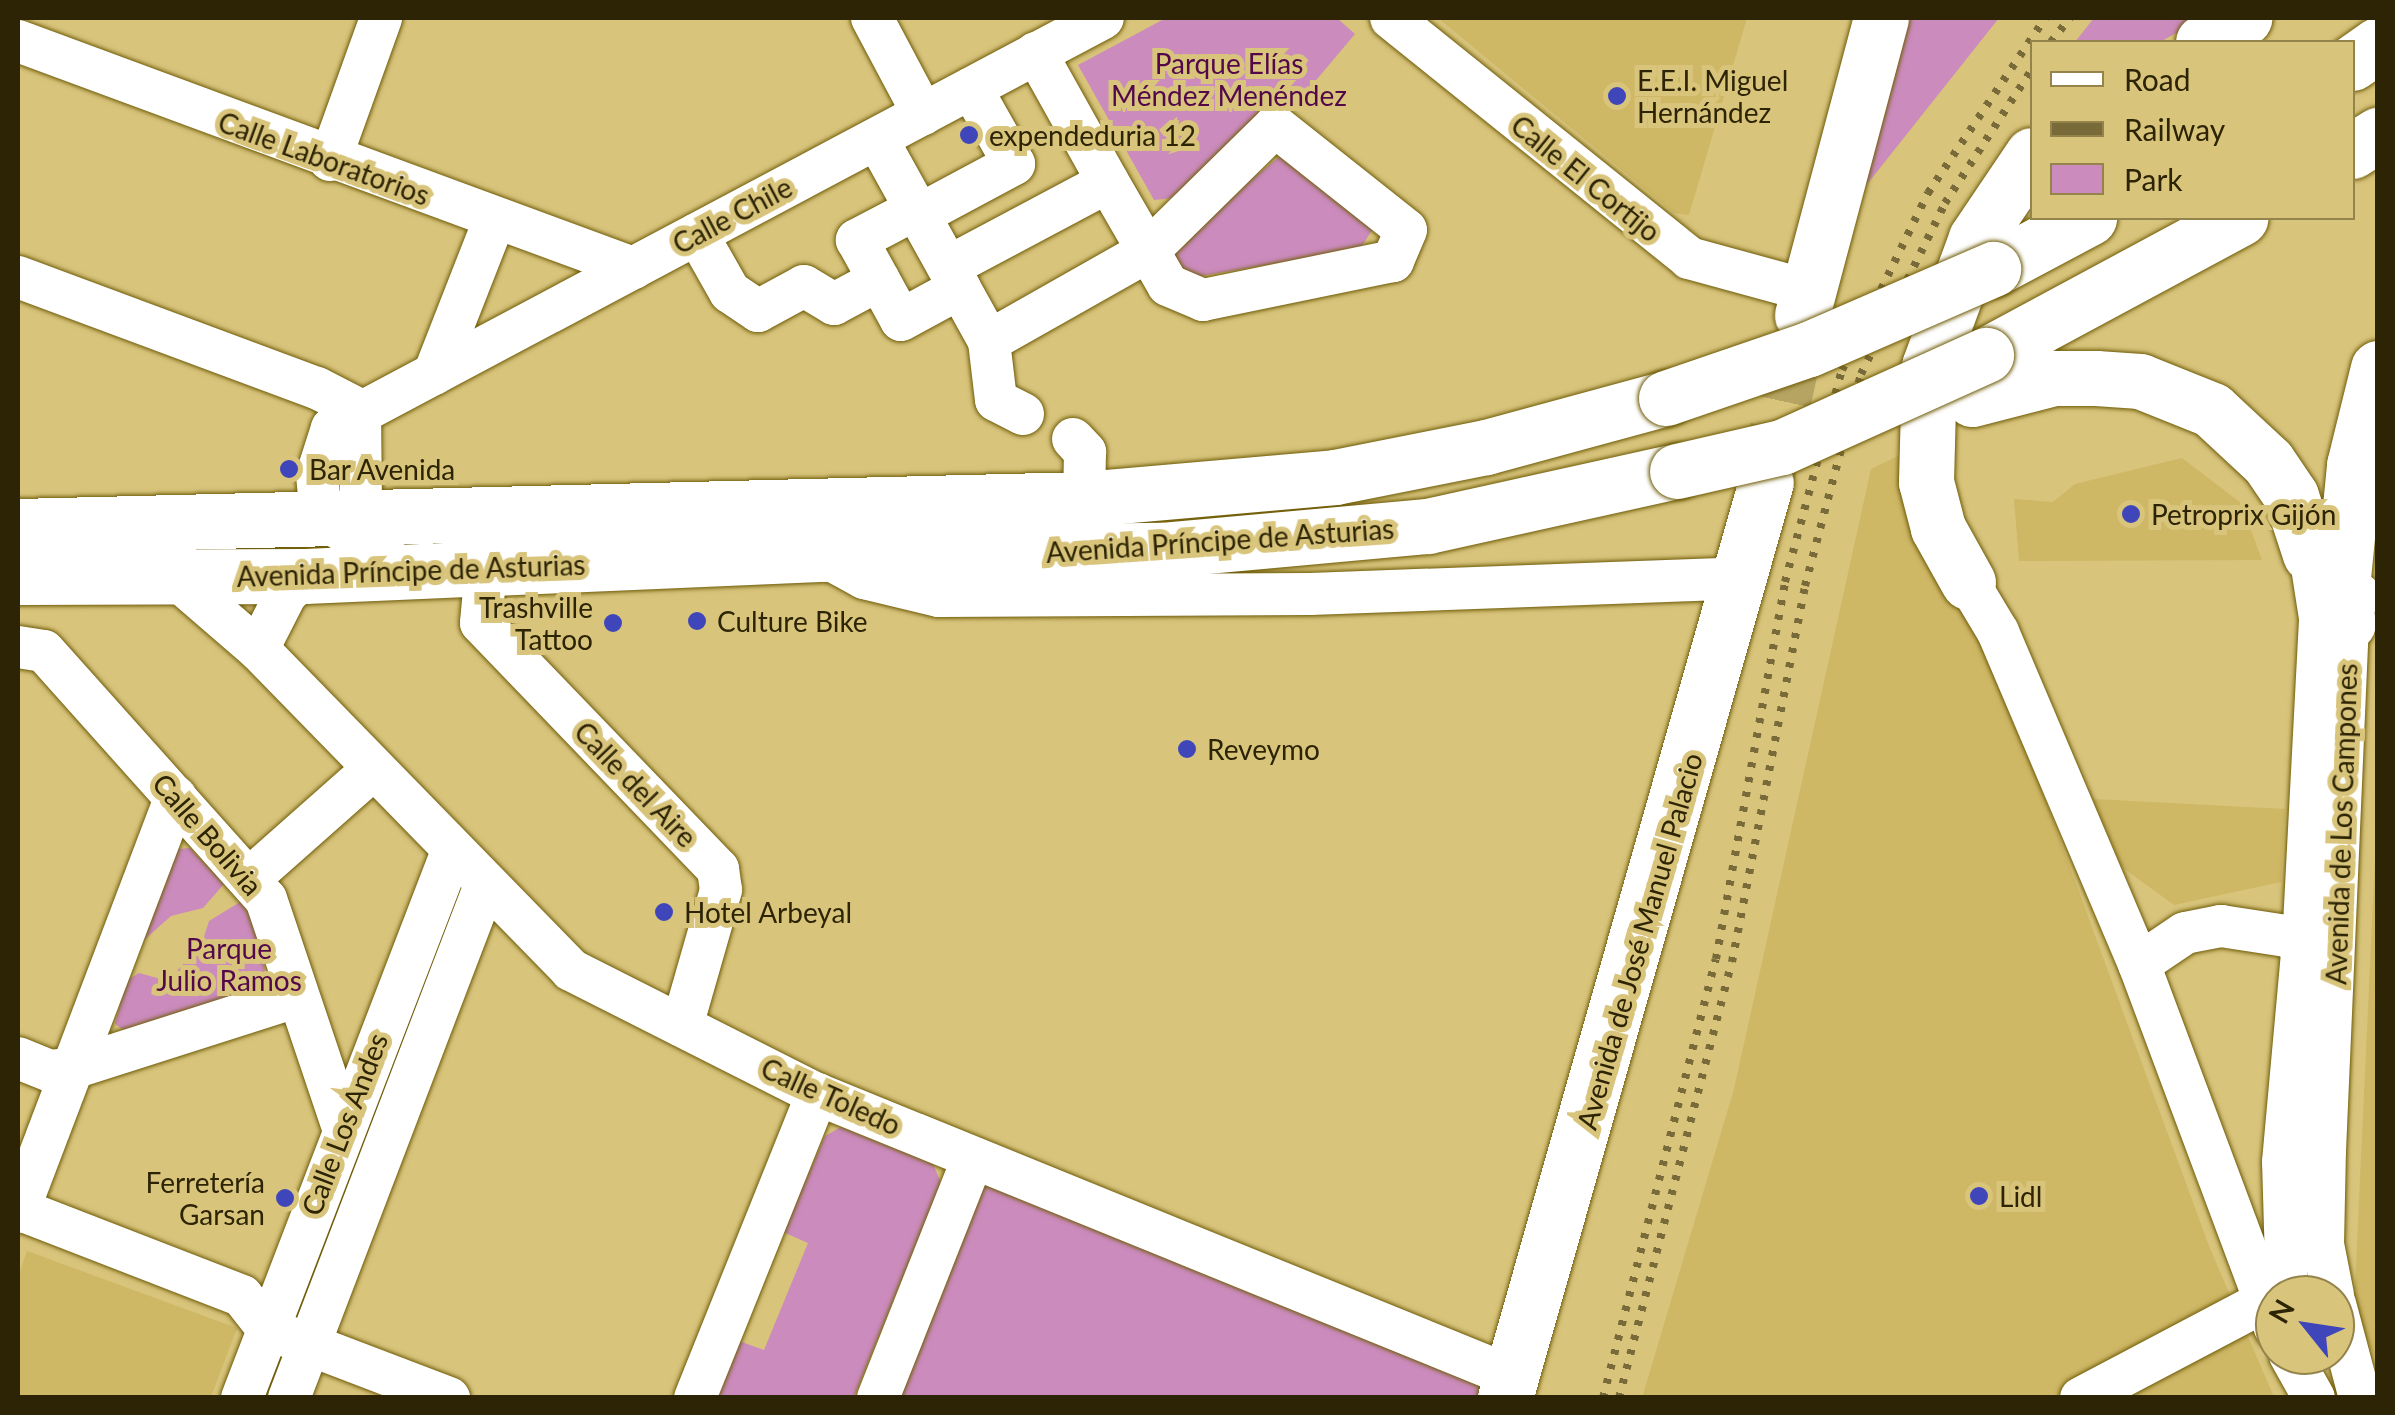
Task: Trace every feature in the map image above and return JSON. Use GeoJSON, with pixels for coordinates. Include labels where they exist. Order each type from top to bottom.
{"type":"FeatureCollection","features":[{"type":"Feature","properties":{"kind":"main road"},"geometry":{"type":"LineString","coordinates":[[1804,302],[1872,18]]}},
{"type":"Feature","properties":{"kind":"main road"},"geometry":{"type":"LineString","coordinates":[[1855,101],[1881,18]]}},
{"type":"Feature","properties":{"kind":"main road"},"geometry":{"type":"LineString","coordinates":[[2206,40],[2244,18]]}},
{"type":"Feature","properties":{"kind":"main road"},"geometry":{"type":"LineString","coordinates":[[2355,61],[2378,45]]}},
{"type":"Feature","properties":{"kind":"main road"},"geometry":{"type":"LineString","coordinates":[[2355,149],[2378,135]]}},
{"type":"Feature","properties":{"kind":"main road"},"geometry":{"type":"LineString","coordinates":[[1968,582],[1938,528],[1926,482],[1929,366],[1976,238],[2030,158]]}},
{"type":"Feature","properties":{"kind":"main road","name":"Avenida Príncipe de Asturias"},"geometry":{"type":"LineString","coordinates":[[18,526],[1084,499],[1335,477],[1486,447],[1666,398],[1808,349],[1993,270],[2085,220]]}},
{"type":"Feature","properties":{"kind":"main road","name":"Avenida Príncipe de Asturias"},"geometry":{"type":"LineString","coordinates":[[18,577],[306,576],[819,554],[1162,550],[1428,526],[1678,471],[1774,464],[1979,377],[2237,220]]}},
{"type":"Feature","properties":{"kind":"main road"},"geometry":{"type":"LineString","coordinates":[[2348,623],[2342,588],[2354,465],[2378,368]]}},
{"type":"Feature","properties":{"kind":"main road"},"geometry":{"type":"LineString","coordinates":[[1979,377],[2140,380],[2212,410],[2268,462],[2291,496],[2310,554]]}},
{"type":"Feature","properties":{"kind":"main road","name":"Avenida de José Manuel Palacio"},"geometry":{"type":"LineString","coordinates":[[1509,1387],[1774,464]]}},
{"type":"Feature","properties":{"kind":"street"},"geometry":{"type":"LineString","coordinates":[[330,160],[381,18]]}},
{"type":"Feature","properties":{"kind":"street"},"geometry":{"type":"LineString","coordinates":[[872,18],[923,114]]}},
{"type":"Feature","properties":{"kind":"street","name":"Calle Chile"},"geometry":{"type":"LineString","coordinates":[[360,410],[1104,18]]}},
{"type":"Feature","properties":{"kind":"street","name":"Calle El Cortijo"},"geometry":{"type":"LineString","coordinates":[[1390,18],[1676,250],[1804,302]]}},
{"type":"Feature","properties":{"kind":"street","name":"Calle Laboratorios"},"geometry":{"type":"LineString","coordinates":[[18,41],[494,221],[633,268]]}},
{"type":"Feature","properties":{"kind":"street"},"geometry":{"type":"LineString","coordinates":[[989,341],[1148,251],[1275,126],[1406,230],[1393,261],[1202,300],[1168,285],[1148,251],[1108,182],[1036,53]]}},
{"type":"Feature","properties":{"kind":"street"},"geometry":{"type":"LineString","coordinates":[[972,88],[1014,164],[858,240],[900,320],[954,278],[1108,182]]}},
{"type":"Feature","properties":{"kind":"street"},"geometry":{"type":"LineString","coordinates":[[876,138],[989,341],[1010,407]]}},
{"type":"Feature","properties":{"kind":"street"},"geometry":{"type":"LineString","coordinates":[[434,374],[494,221]]}},
{"type":"Feature","properties":{"kind":"street"},"geometry":{"type":"LineString","coordinates":[[698,234],[730,292],[758,310],[804,286],[834,304],[879,280]]}},
{"type":"Feature","properties":{"kind":"street"},"geometry":{"type":"LineString","coordinates":[[18,277],[316,388],[360,410],[341,516],[407,571]]}},
{"type":"Feature","properties":{"kind":"street"},"geometry":{"type":"LineString","coordinates":[[1073,438],[1085,452],[1084,499]]}},
{"type":"Feature","properties":{"kind":"street","name":"Avenida de Los Campones"},"geometry":{"type":"LineString","coordinates":[[2329,1275],[2323,1244],[2325,1151],[2348,623],[2378,500]]}},
{"type":"Feature","properties":{"kind":"street","name":"Calle Toledo"},"geometry":{"type":"LineString","coordinates":[[109,525],[258,648],[452,854],[571,970],[817,1094],[1509,1387]]}},
{"type":"Feature","properties":{"kind":"street"},"geometry":{"type":"LineString","coordinates":[[819,554],[864,578],[939,596],[1310,594],[1742,578]]}},
{"type":"Feature","properties":{"kind":"street","name":"Avenida de Los Campones"},"geometry":{"type":"LineString","coordinates":[[2277,1275],[2283,1162],[2303,944],[2320,618],[2310,554]]}},
{"type":"Feature","properties":{"kind":"street","name":"Calle del Aire"},"geometry":{"type":"LineString","coordinates":[[486,568],[481,622],[718,869],[721,890],[682,1026]]}},
{"type":"Feature","properties":{"kind":"street"},"geometry":{"type":"LineString","coordinates":[[258,648],[286,594],[306,576]]}},
{"type":"Feature","properties":{"kind":"street"},"geometry":{"type":"LineString","coordinates":[[1968,582],[1998,632],[2139,964],[2265,1275]]}},
{"type":"Feature","properties":{"kind":"street","name":"Calle Bolivia"},"geometry":{"type":"LineString","coordinates":[[20,646],[44,651],[266,900],[342,1128]]}},
{"type":"Feature","properties":{"kind":"street"},"geometry":{"type":"LineString","coordinates":[[249,879],[372,770]]}},
{"type":"Feature","properties":{"kind":"street"},"geometry":{"type":"LineString","coordinates":[[176,797],[18,1210],[242,1296],[268,1329],[449,1398]]}},
{"type":"Feature","properties":{"kind":"street","name":"Calle Los Andes"},"geometry":{"type":"LineString","coordinates":[[242,1398],[342,1128],[452,854]]}},
{"type":"Feature","properties":{"kind":"street","name":"Calle Los Andes"},"geometry":{"type":"LineString","coordinates":[[289,1398],[485,885]]}},
{"type":"Feature","properties":{"kind":"street","name":"Avenida de Los Campones"},"geometry":{"type":"LineString","coordinates":[[2139,964],[2185,933],[2222,926],[2303,944],[2318,962],[2312,1109],[2325,1151]]}},
{"type":"Feature","properties":{"kind":"street"},"geometry":{"type":"LineString","coordinates":[[18,1058],[50,1071],[73,1068],[298,996]]}},
{"type":"Feature","properties":{"kind":"street"},"geometry":{"type":"LineString","coordinates":[[696,1398],[817,1094]]}},
{"type":"Feature","properties":{"kind":"street"},"geometry":{"type":"LineString","coordinates":[[878,1398],[973,1158]]}},
{"type":"Feature","properties":{"kind":"street"},"geometry":{"type":"LineString","coordinates":[[2298,1275],[2323,1244]]}},
{"type":"Feature","properties":{"kind":"street"},"geometry":{"type":"LineString","coordinates":[[2082,1398],[2255,1313]]}},
{"type":"Feature","properties":{"kind":"street"},"geometry":{"type":"LineString","coordinates":[[2301,1375],[2314,1398]]}},
{"type":"Feature","properties":{"kind":"shaded area"},"geometry":{"type":"Polygon","coordinates":[[[1438,18],[1747,18],[1689,215],[1674,213],[1438,18]]]}},
{"type":"Feature","properties":{"kind":"shaded area"},"geometry":{"type":"Polygon","coordinates":[[[1900,455],[2002,682],[2209,1246],[2255,1353],[2255,1375],[2265,1375],[2274,1397],[1642,1398],[1734,1089],[1871,469],[1900,455]]]}},
{"type":"Feature","properties":{"kind":"shaded area","name":"Petroprix Gijón"},"geometry":{"type":"Polygon","coordinates":[[[2182,458],[2241,503],[2262,560],[2019,561],[2014,499],[2053,502],[2075,484],[2182,458]]]}},
{"type":"Feature","properties":{"kind":"shaded area"},"geometry":{"type":"Polygon","coordinates":[[[2093,799],[2285,809],[2281,882],[2174,905],[2122,867],[2093,799]]]}},
{"type":"Feature","properties":{"kind":"shaded area"},"geometry":{"type":"Polygon","coordinates":[[[2377,815],[2377,1362],[2355,1311],[2377,815]]]}},
{"type":"Feature","properties":{"kind":"shaded area"},"geometry":{"type":"Polygon","coordinates":[[[27,1251],[237,1328],[211,1397],[18,1397],[18,1277],[27,1251]]]}},
{"type":"Feature","properties":{"kind":"green space","name":"Parque Elías Méndez Menéndez"},"geometry":{"type":"Polygon","coordinates":[[[1166,18],[1337,18],[1355,34],[1281,122],[1173,198],[1154,200],[1078,65],[1166,18]]]}},
{"type":"Feature","properties":{"kind":"green space"},"geometry":{"type":"Polygon","coordinates":[[[1902,18],[1999,18],[1845,212],[1902,18]]]}},
{"type":"Feature","properties":{"kind":"green space"},"geometry":{"type":"Polygon","coordinates":[[[2094,18],[2203,18],[2164,40],[2077,40],[2094,18]]]}},
{"type":"Feature","properties":{"kind":"green space"},"geometry":{"type":"Polygon","coordinates":[[[1279,157],[1295,159],[1376,224],[1360,249],[1195,277],[1183,273],[1173,261],[1178,239],[1279,157]]]}},
{"type":"Feature","properties":{"kind":"green space","name":"Parque Julio Ramos"},"geometry":{"type":"Polygon","coordinates":[[[190,848],[244,905],[262,943],[265,974],[247,996],[126,1032],[115,1024],[126,981],[139,973],[168,981],[202,943],[209,921],[240,902],[224,884],[203,908],[171,916],[143,941],[178,849],[190,848]]]}},
{"type":"Feature","properties":{"kind":"green space"},"geometry":{"type":"Polygon","coordinates":[[[841,1127],[933,1164],[941,1183],[854,1397],[716,1398],[739,1341],[764,1350],[808,1243],[783,1232],[825,1136],[841,1127]]]}},
{"type":"Feature","properties":{"kind":"green space"},"geometry":{"type":"Polygon","coordinates":[[[973,1158],[1505,1398],[878,1398],[973,1158]]]}},
{"type":"Feature","properties":{"kind":"tunnel"},"geometry":{"type":"LineString","coordinates":[[1766,482],[1802,315]]}},
{"type":"Feature","properties":{"kind":"railway"},"geometry":{"type":"LineString","coordinates":[[2030,40],[2045,18]]}},
{"type":"Feature","properties":{"kind":"railway"},"geometry":{"type":"LineString","coordinates":[[2053,40],[2070,18]]}},
{"type":"Feature","properties":{"kind":"railway"},"geometry":{"type":"LineString","coordinates":[[1603,1398],[1716,959],[1785,582],[1842,370],[1928,193],[2030,40]]}},
{"type":"Feature","properties":{"kind":"railway"},"geometry":{"type":"LineString","coordinates":[[1619,1398],[1732,962],[1805,586],[1861,374],[1945,203],[2030,72]]}},
{"type":"Feature","properties":{"kind":"place","name":"E.E.I. Miguel Hernández"},"geometry":{"type":"Point","coordinates":[1617,96]}},
{"type":"Feature","properties":{"kind":"place","name":"expendeduria 12"},"geometry":{"type":"Point","coordinates":[969,135]}},
{"type":"Feature","properties":{"kind":"place","name":"Bar Avenida"},"geometry":{"type":"Point","coordinates":[289,469]}},
{"type":"Feature","properties":{"kind":"place","name":"Petroprix Gijón"},"geometry":{"type":"Point","coordinates":[2131,514]}},
{"type":"Feature","properties":{"kind":"place","name":"Culture Bike"},"geometry":{"type":"Point","coordinates":[697,621]}},
{"type":"Feature","properties":{"kind":"place","name":"Trashville Tattoo"},"geometry":{"type":"Point","coordinates":[613,623]}},
{"type":"Feature","properties":{"kind":"place","name":"Reveymo"},"geometry":{"type":"Point","coordinates":[1187,749]}},
{"type":"Feature","properties":{"kind":"place","name":"Hotel Arbeyal"},"geometry":{"type":"Point","coordinates":[664,912]}},
{"type":"Feature","properties":{"kind":"place","name":"Lidl"},"geometry":{"type":"Point","coordinates":[1979,1196]}},
{"type":"Feature","properties":{"kind":"place","name":"Ferretería Garsan"},"geometry":{"type":"Point","coordinates":[285,1198]}}]}
